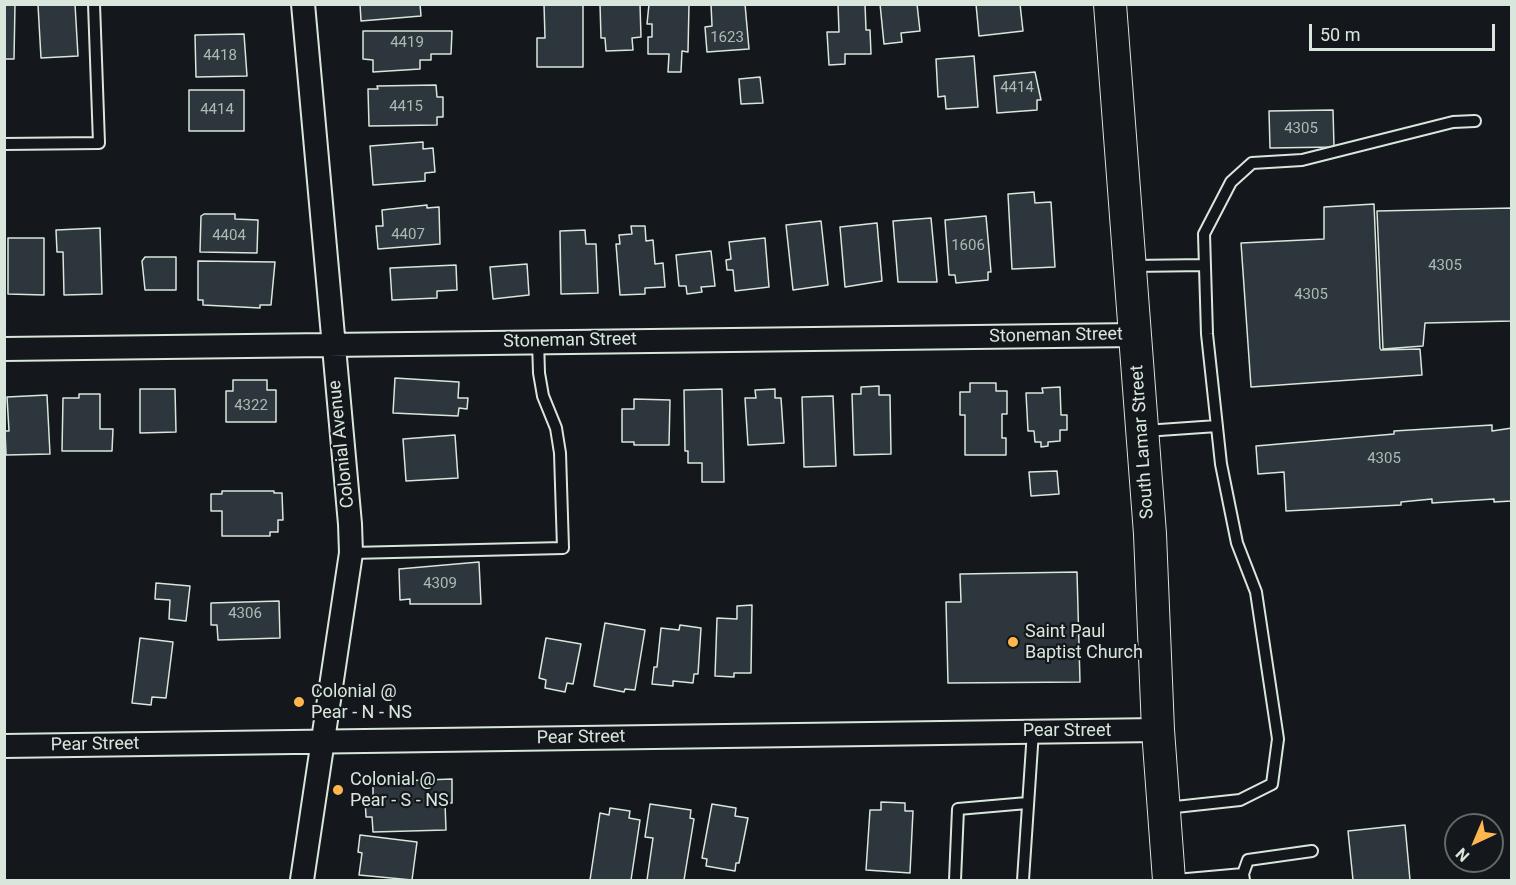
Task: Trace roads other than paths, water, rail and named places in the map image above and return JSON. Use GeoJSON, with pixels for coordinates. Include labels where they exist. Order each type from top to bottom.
{"type":"FeatureCollection","features":[{"type":"Feature","properties":{"kind":"main road","name":"South Lamar Street"},"geometry":{"type":"LineString","coordinates":[[1110,4],[1150,534],[1162,808],[1169,880]]}},
{"type":"Feature","properties":{"kind":"street","name":"Colonial Avenue"},"geometry":{"type":"LineString","coordinates":[[302,880],[351,553],[303,4]]}},
{"type":"Feature","properties":{"kind":"street","name":"Stoneman Street"},"geometry":{"type":"LineString","coordinates":[[4,349],[1136,335]]}},
{"type":"Feature","properties":{"kind":"street","name":"Pear Street"},"geometry":{"type":"LineString","coordinates":[[4,746],[1158,730]]}},
{"type":"Feature","properties":{"kind":"lane"},"geometry":{"type":"LineString","coordinates":[[4,144],[99,143],[94,4]]}},
{"type":"Feature","properties":{"kind":"lane"},"geometry":{"type":"LineString","coordinates":[[1162,808],[1240,800],[1272,784],[1278,739],[1256,592],[1237,543],[1221,464],[1207,334],[1204,234],[1231,182],[1252,163],[1302,160],[1453,122],[1475,121]]}},
{"type":"Feature","properties":{"kind":"lane"},"geometry":{"type":"LineString","coordinates":[[1131,266],[1205,265]]}},
{"type":"Feature","properties":{"kind":"lane"},"geometry":{"type":"LineString","coordinates":[[351,553],[564,548],[560,453],[556,428],[543,396],[538,341]]}},
{"type":"Feature","properties":{"kind":"lane"},"geometry":{"type":"LineString","coordinates":[[1143,431],[1217,426]]}},
{"type":"Feature","properties":{"kind":"lane"},"geometry":{"type":"LineString","coordinates":[[1023,880],[1033,731]]}},
{"type":"Feature","properties":{"kind":"lane"},"geometry":{"type":"LineString","coordinates":[[955,880],[958,809],[1027,803]]}},
{"type":"Feature","properties":{"kind":"lane"},"geometry":{"type":"LineString","coordinates":[[1176,880],[1243,877],[1248,860],[1312,851]]}},
{"type":"Feature","properties":{"kind":"place","name":"Saint Paul Baptist Church"},"geometry":{"type":"Point","coordinates":[1013,642]}},
{"type":"Feature","properties":{"kind":"place","name":"Colonial @ Pear - N - NS"},"geometry":{"type":"Point","coordinates":[299,702]}},
{"type":"Feature","properties":{"kind":"place","name":"Colonial @ Pear - S - NS"},"geometry":{"type":"Point","coordinates":[338,790]}}]}
